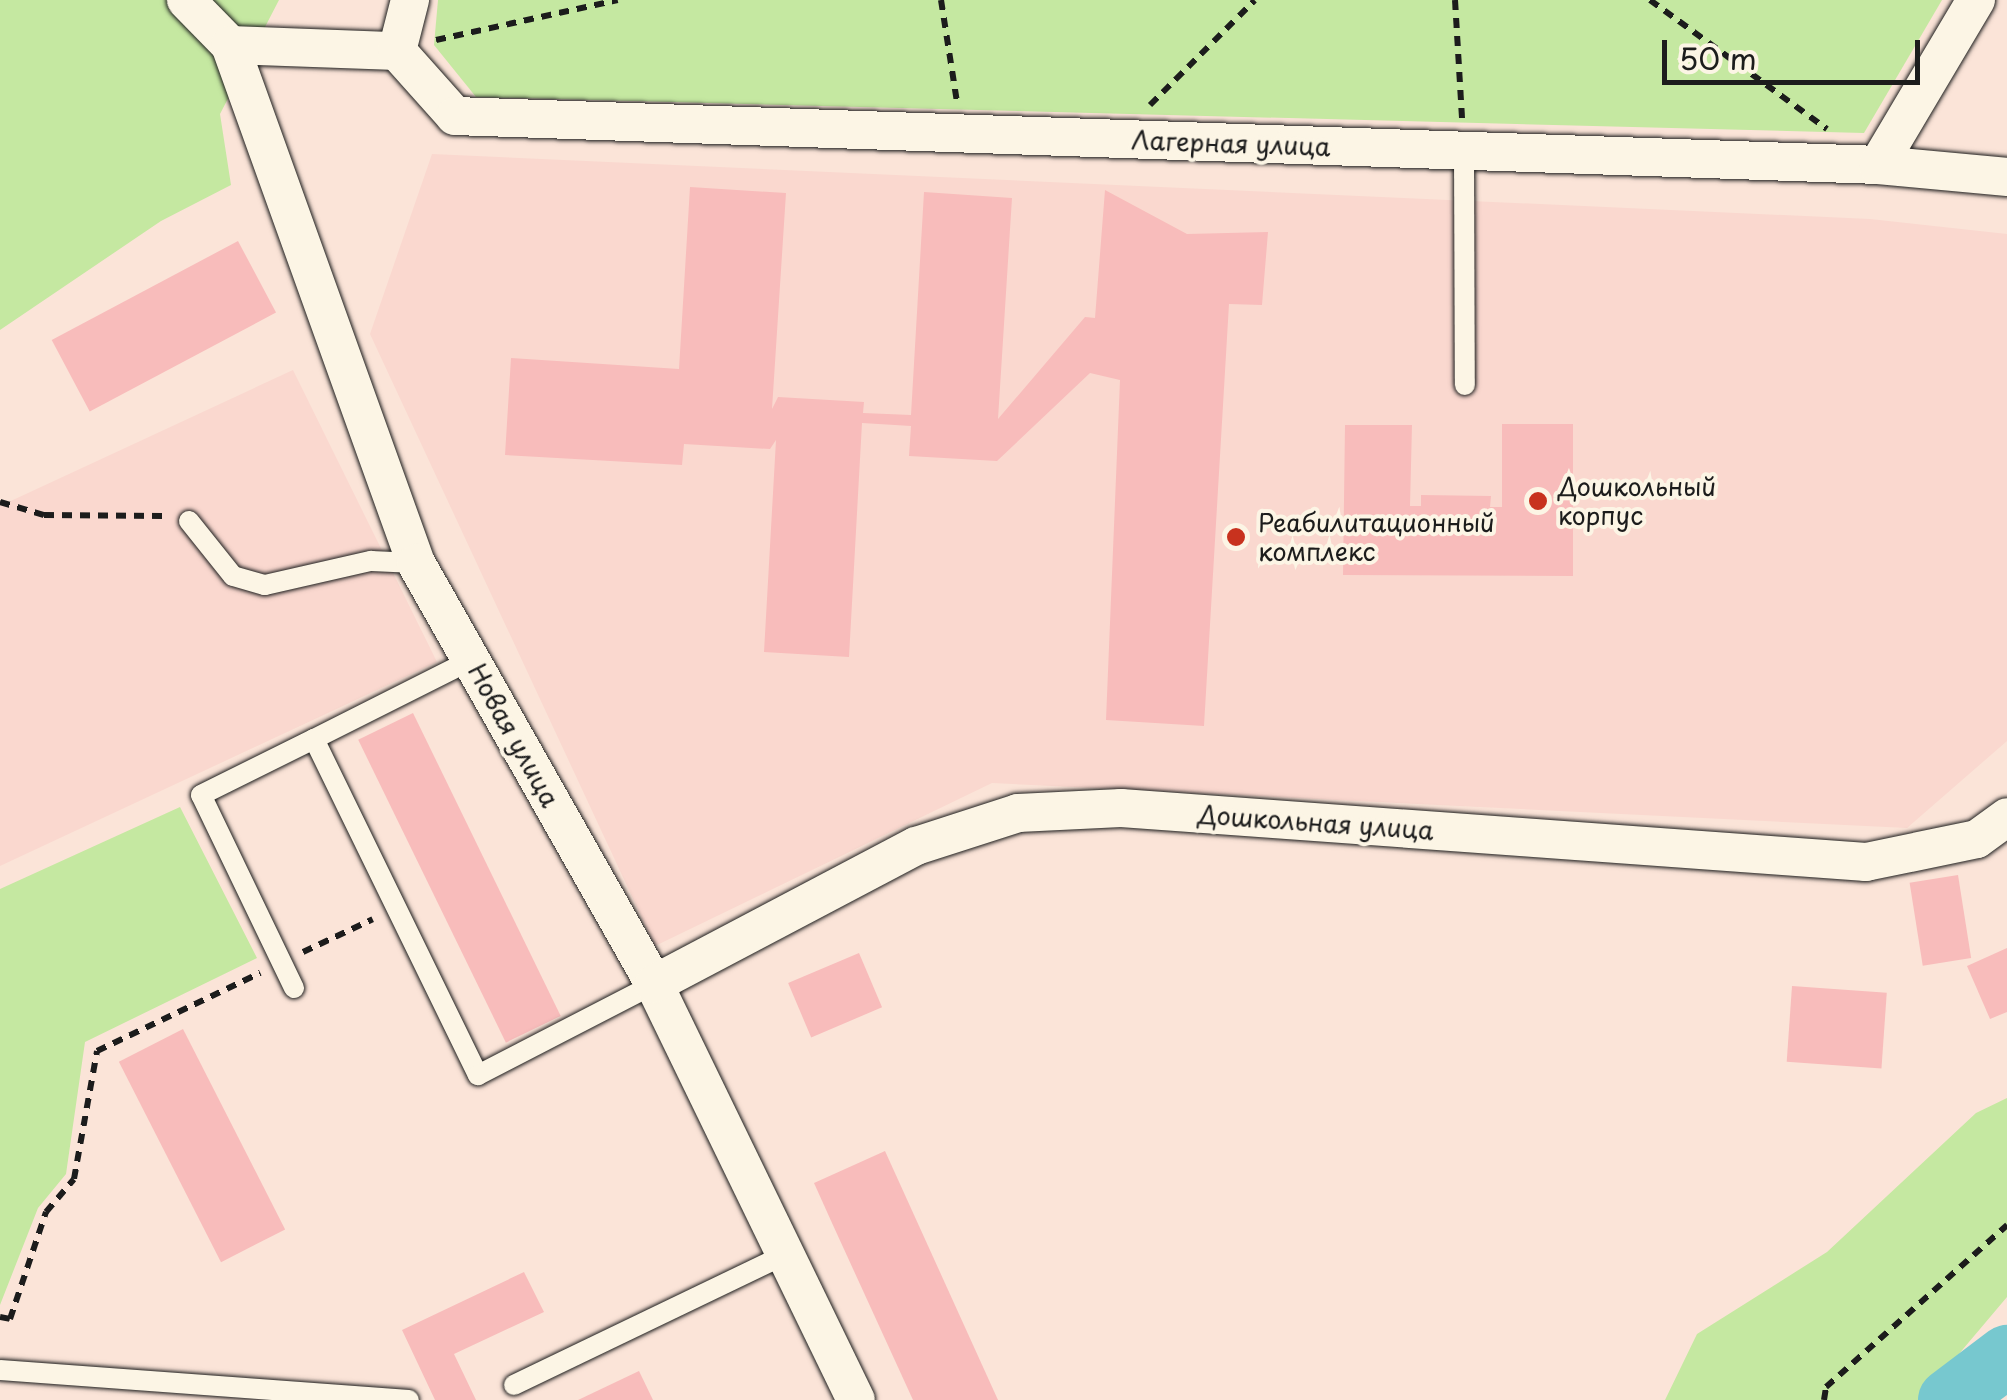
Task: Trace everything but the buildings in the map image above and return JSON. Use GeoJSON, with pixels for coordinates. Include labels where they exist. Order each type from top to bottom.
{"type":"FeatureCollection","features":[{"type":"Feature","properties":{"kind":"street"},"geometry":{"type":"LineString","coordinates":[[186,0],[230,45],[396,51],[410,0]]}},
{"type":"Feature","properties":{"kind":"street"},"geometry":{"type":"LineString","coordinates":[[1878,165],[1976,0]]}},
{"type":"Feature","properties":{"kind":"street","name":"Новая улица"},"geometry":{"type":"LineString","coordinates":[[230,45],[416,563],[654,984],[856,1400]]}},
{"type":"Feature","properties":{"kind":"street","name":"Лагерная улица"},"geometry":{"type":"LineString","coordinates":[[396,51],[455,116],[1878,165],[2007,178]]}},
{"type":"Feature","properties":{"kind":"street","name":"Дошкольная улица"},"geometry":{"type":"LineString","coordinates":[[654,984],[916,846],[1018,813],[1121,808],[1866,862],[1978,839],[2007,816]]}},
{"type":"Feature","properties":{"kind":"lane"},"geometry":{"type":"LineString","coordinates":[[1464,152],[1466,385]]}},
{"type":"Feature","properties":{"kind":"lane"},"geometry":{"type":"LineString","coordinates":[[189,522],[233,576],[265,585],[371,561],[416,563]]}},
{"type":"Feature","properties":{"kind":"lane"},"geometry":{"type":"LineString","coordinates":[[294,988],[201,795],[471,660]]}},
{"type":"Feature","properties":{"kind":"lane"},"geometry":{"type":"LineString","coordinates":[[314,739],[478,1075],[654,984]]}},
{"type":"Feature","properties":{"kind":"lane"},"geometry":{"type":"LineString","coordinates":[[514,1386],[786,1254]]}},
{"type":"Feature","properties":{"kind":"lane"},"geometry":{"type":"LineString","coordinates":[[0,1370],[406,1398]]}},
{"type":"Feature","properties":{"kind":"path"},"geometry":{"type":"LineString","coordinates":[[396,51],[618,0]]}},
{"type":"Feature","properties":{"kind":"path"},"geometry":{"type":"LineString","coordinates":[[941,0],[962,134]]}},
{"type":"Feature","properties":{"kind":"path"},"geometry":{"type":"LineString","coordinates":[[1115,140],[1255,0]]}},
{"type":"Feature","properties":{"kind":"path"},"geometry":{"type":"LineString","coordinates":[[1456,0],[1464,152]]}},
{"type":"Feature","properties":{"kind":"path"},"geometry":{"type":"LineString","coordinates":[[1650,0],[1832,132]]}},
{"type":"Feature","properties":{"kind":"path"},"geometry":{"type":"LineString","coordinates":[[0,502],[44,515],[189,522]]}},
{"type":"Feature","properties":{"kind":"path"},"geometry":{"type":"LineString","coordinates":[[0,1317],[10,1318],[46,1212],[74,1179],[96,1051],[396,908]]}},
{"type":"Feature","properties":{"kind":"path"},"geometry":{"type":"LineString","coordinates":[[1824,1400],[1826,1387],[2007,1225]]}},
{"type":"Feature","properties":{"kind":"shaded area","name":"Реабилитационный комплекс"},"geometry":{"type":"Polygon","coordinates":[[[432,154],[1870,219],[2007,234],[2007,741],[1907,828],[992,783],[655,946],[370,334],[432,154]]]}},
{"type":"Feature","properties":{"kind":"shaded area"},"geometry":{"type":"Polygon","coordinates":[[[293,370],[437,662],[0,866],[0,506],[293,370]]]}},
{"type":"Feature","properties":{"kind":"green space"},"geometry":{"type":"Polygon","coordinates":[[[0,0],[279,0],[220,114],[231,185],[161,221],[0,330],[0,0]]]}},
{"type":"Feature","properties":{"kind":"green space"},"geometry":{"type":"Polygon","coordinates":[[[438,0],[1942,0],[1864,133],[476,97],[434,45],[438,0]]]}},
{"type":"Feature","properties":{"kind":"green space"},"geometry":{"type":"Polygon","coordinates":[[[180,807],[257,958],[85,1042],[66,1174],[38,1208],[0,1305],[0,889],[180,807]]]}},
{"type":"Feature","properties":{"kind":"green space"},"geometry":{"type":"Polygon","coordinates":[[[2007,1098],[2007,1297],[1920,1400],[1665,1400],[1697,1334],[1827,1252],[1976,1113],[2007,1098]]]}},
{"type":"Feature","properties":{"kind":"waterway"},"geometry":{"type":"LineString","coordinates":[[1949,1400],[2007,1356]]}},
{"type":"Feature","properties":{"kind":"place","name":"Дошкольный корпус"},"geometry":{"type":"Point","coordinates":[1538,501]}},
{"type":"Feature","properties":{"kind":"place","name":"Реабилитационный комплекс"},"geometry":{"type":"Point","coordinates":[1236,537]}}]}
